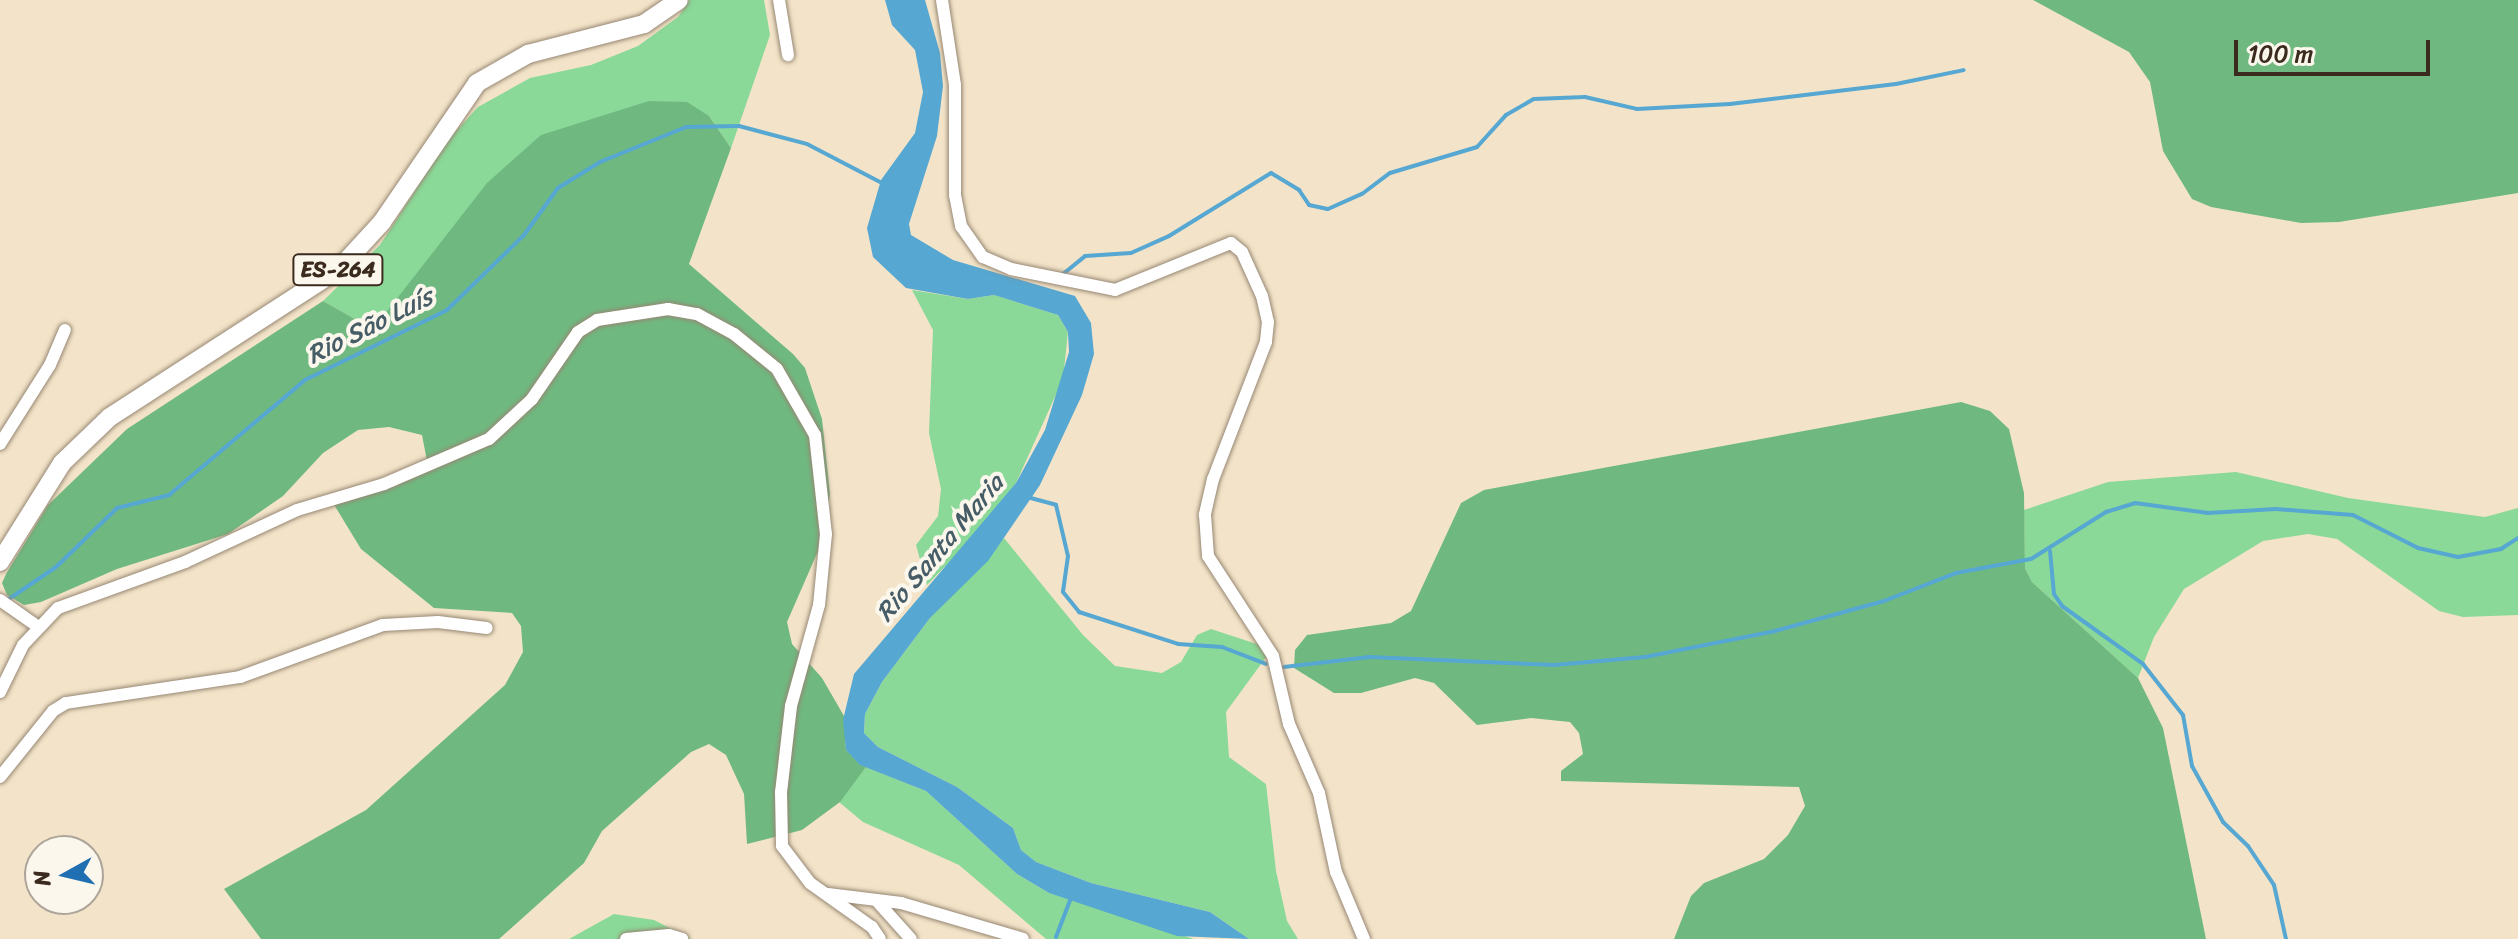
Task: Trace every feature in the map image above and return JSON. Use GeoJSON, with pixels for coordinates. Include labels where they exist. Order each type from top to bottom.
{"type":"FeatureCollection","features":[{"type":"Feature","properties":{"kind":"main road","name":"ES-264"},"geometry":{"type":"LineString","coordinates":[[0,562],[31,506],[86,437],[130,401],[349,259],[382,222],[477,83],[528,54],[644,24],[679,0]]}},
{"type":"Feature","properties":{"kind":"street"},"geometry":{"type":"LineString","coordinates":[[779,0],[788,55]]}},
{"type":"Feature","properties":{"kind":"street"},"geometry":{"type":"LineString","coordinates":[[942,0],[955,85],[955,195],[961,226],[983,257],[1011,269],[1115,290],[1231,243],[1242,252],[1262,296],[1268,322],[1266,342],[1213,479],[1205,515],[1208,556],[1273,656],[1299,751],[1319,793],[1336,872],[1364,939]]}},
{"type":"Feature","properties":{"kind":"street"},"geometry":{"type":"LineString","coordinates":[[0,692],[37,626],[58,608],[185,562],[297,510],[384,484],[489,439],[532,399],[578,332],[597,320],[668,309],[697,314],[734,334],[777,369],[800,401],[822,463],[826,534],[819,605],[791,706],[779,821],[787,856],[825,893],[872,927],[880,939]]}},
{"type":"Feature","properties":{"kind":"street"},"geometry":{"type":"LineString","coordinates":[[0,444],[50,365],[65,330]]}},
{"type":"Feature","properties":{"kind":"street"},"geometry":{"type":"LineString","coordinates":[[0,600],[37,626]]}},
{"type":"Feature","properties":{"kind":"street"},"geometry":{"type":"LineString","coordinates":[[0,777],[45,719],[66,703],[240,677],[383,625],[438,622],[487,628]]}},
{"type":"Feature","properties":{"kind":"street"},"geometry":{"type":"LineString","coordinates":[[825,893],[873,898],[1023,939]]}},
{"type":"Feature","properties":{"kind":"street"},"geometry":{"type":"LineString","coordinates":[[873,898],[911,939]]}},
{"type":"Feature","properties":{"kind":"street"},"geometry":{"type":"LineString","coordinates":[[626,939],[669,935],[682,939]]}},
{"type":"Feature","properties":{"kind":"green space"},"geometry":{"type":"Polygon","coordinates":[[[689,0],[764,0],[770,35],[731,148],[709,116],[398,301],[381,319],[364,324],[323,301],[380,245],[448,140],[478,107],[530,78],[591,65],[638,46],[678,17],[689,0]]]}},
{"type":"Feature","properties":{"kind":"green space"},"geometry":{"type":"Polygon","coordinates":[[[2033,0],[2518,0],[2518,193],[2339,222],[2301,223],[2211,207],[2192,199],[2163,151],[2150,82],[2129,52],[2033,0]]]}},
{"type":"Feature","properties":{"kind":"green space"},"geometry":{"type":"Polygon","coordinates":[[[649,101],[687,102],[709,116],[731,148],[689,264],[793,354],[805,368],[822,419],[830,494],[822,542],[787,622],[792,644],[822,678],[844,716],[846,750],[866,767],[840,802],[802,830],[747,844],[744,794],[726,755],[709,744],[691,752],[602,831],[584,863],[499,939],[261,939],[224,889],[366,810],[505,685],[523,652],[521,626],[512,613],[434,608],[361,549],[333,503],[396,486],[419,471],[427,461],[422,435],[389,427],[358,430],[323,453],[283,496],[228,534],[117,569],[41,602],[24,605],[7,595],[2,583],[6,574],[48,505],[127,429],[323,301],[364,324],[381,319],[487,183],[541,135],[649,101]]]}},
{"type":"Feature","properties":{"kind":"green space"},"geometry":{"type":"Polygon","coordinates":[[[912,290],[968,299],[994,295],[1058,315],[1068,332],[1063,379],[1016,483],[988,522],[927,585],[916,545],[938,516],[941,489],[929,433],[933,330],[912,290]]]}},
{"type":"Feature","properties":{"kind":"green space"},"geometry":{"type":"Polygon","coordinates":[[[1961,402],[1990,411],[2009,429],[2024,493],[2025,568],[2032,582],[2138,678],[2163,728],[2206,939],[1674,939],[1691,896],[1704,883],[1764,859],[1788,835],[1805,806],[1799,787],[1561,781],[1561,771],[1583,754],[1579,733],[1570,722],[1531,718],[1477,725],[1434,683],[1415,678],[1361,693],[1334,693],[1294,668],[1295,650],[1307,635],[1391,623],[1411,611],[1461,503],[1484,490],[1961,402]]]}},
{"type":"Feature","properties":{"kind":"green space"},"geometry":{"type":"Polygon","coordinates":[[[2236,472],[2348,498],[2485,517],[2518,508],[2518,615],[2463,617],[2439,611],[2337,539],[2308,534],[2263,541],[2184,589],[2154,637],[2138,678],[2032,582],[2025,568],[2024,510],[2108,482],[2236,472]]]}},
{"type":"Feature","properties":{"kind":"green space"},"geometry":{"type":"Polygon","coordinates":[[[1004,538],[1083,635],[1115,666],[1162,673],[1181,662],[1197,635],[1211,629],[1272,649],[1226,712],[1229,757],[1266,784],[1276,871],[1287,921],[1298,939],[1249,939],[1210,912],[1091,883],[1036,862],[1021,850],[1013,828],[957,787],[878,747],[864,733],[865,714],[882,682],[930,618],[1004,538]]]}},
{"type":"Feature","properties":{"kind":"green space"},"geometry":{"type":"Polygon","coordinates":[[[866,767],[926,791],[1017,874],[1049,893],[1194,939],[1046,939],[959,865],[863,822],[839,802],[866,767]]]}},
{"type":"Feature","properties":{"kind":"green space"},"geometry":{"type":"Polygon","coordinates":[[[614,914],[654,920],[691,939],[569,939],[614,914]]]}},
{"type":"Feature","properties":{"kind":"water"},"geometry":{"type":"Polygon","coordinates":[[[885,0],[925,0],[940,53],[943,86],[937,136],[909,224],[911,235],[953,260],[1075,296],[1091,323],[1094,354],[1082,395],[1040,485],[988,561],[930,618],[882,682],[865,714],[864,733],[878,747],[957,787],[1013,828],[1021,850],[1036,862],[1091,883],[1210,912],[1249,939],[1177,936],[1049,893],[1017,874],[926,791],[860,765],[846,750],[843,720],[854,674],[1016,483],[1045,430],[1069,352],[1068,332],[1058,315],[994,295],[968,299],[906,288],[873,257],[867,228],[881,180],[915,133],[923,92],[915,50],[892,25],[885,0]]]}},
{"type":"Feature","properties":{"kind":"waterway"},"geometry":{"type":"LineString","coordinates":[[1063,274],[1085,256],[1131,253],[1169,236],[1271,173],[1299,190],[1309,205],[1328,209],[1362,194],[1390,173],[1477,147],[1506,115],[1534,99],[1585,97],[1637,109],[1730,104],[1896,84],[1964,70]]}},
{"type":"Feature","properties":{"kind":"waterway","name":"Rio São Luís"},"geometry":{"type":"LineString","coordinates":[[6,601],[56,567],[117,508],[169,495],[305,380],[447,310],[524,235],[558,188],[600,162],[686,127],[739,126],[807,144],[882,183]]}},
{"type":"Feature","properties":{"kind":"waterway"},"geometry":{"type":"LineString","coordinates":[[1027,497],[1056,505],[1068,556],[1063,592],[1079,612],[1178,644],[1222,647],[1266,664]]}},
{"type":"Feature","properties":{"kind":"waterway"},"geometry":{"type":"LineString","coordinates":[[1284,667],[1369,657],[1554,665],[1645,657],[1775,631],[1884,601],[1956,573],[2031,559],[2106,512],[2135,503],[2208,513],[2276,509],[2353,515],[2418,548],[2458,557],[2501,549],[2518,538]]}},
{"type":"Feature","properties":{"kind":"waterway"},"geometry":{"type":"LineString","coordinates":[[2050,551],[2054,594],[2062,606],[2143,664],[2183,715],[2192,766],[2223,822],[2248,846],[2274,885],[2286,939]]}},
{"type":"Feature","properties":{"kind":"waterway"},"geometry":{"type":"LineString","coordinates":[[1056,937],[1071,898]]}},
{"type":"Feature","properties":{"kind":"water label","name":"Rio Santa Maria"},"geometry":{"type":"Point","coordinates":[940,548]}}]}
